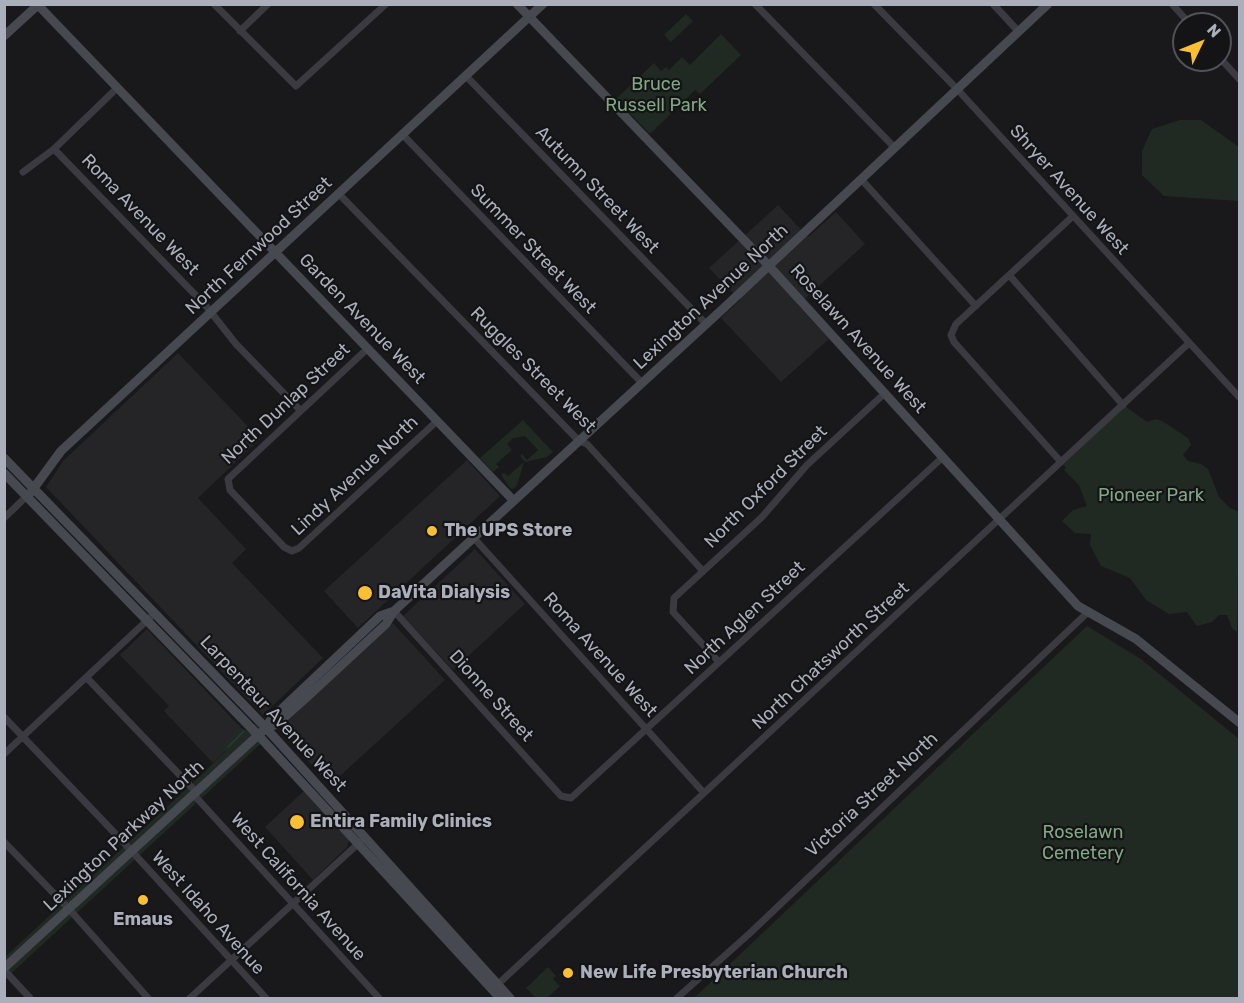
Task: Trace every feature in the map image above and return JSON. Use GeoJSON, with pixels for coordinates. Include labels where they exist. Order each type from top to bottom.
{"type":"FeatureCollection","features":[{"type":"Feature","properties":{"kind":"main road","name":"Roselawn Avenue West"},"geometry":{"type":"LineString","coordinates":[[517,4],[769,266],[999,520],[1087,613],[1124,631],[1239,723]]}},
{"type":"Feature","properties":{"kind":"main road","name":"North Fernwood Street"},"geometry":{"type":"LineString","coordinates":[[27,496],[61,451],[543,4]]}},
{"type":"Feature","properties":{"kind":"main road","name":"Lexington Avenue North"},"geometry":{"type":"LineString","coordinates":[[266,728],[271,718],[380,616],[394,611],[769,266],[1048,4]]}},
{"type":"Feature","properties":{"kind":"main road"},"geometry":{"type":"LineString","coordinates":[[4,36],[38,5]]}},
{"type":"Feature","properties":{"kind":"main road","name":"Garden Avenue West"},"geometry":{"type":"LineString","coordinates":[[38,5],[116,89],[513,500]]}},
{"type":"Feature","properties":{"kind":"main road","name":"Larpenteur Avenue West"},"geometry":{"type":"LineString","coordinates":[[4,458],[266,728],[365,837],[495,988],[500,999]]}},
{"type":"Feature","properties":{"kind":"main road","name":"Larpenteur Avenue West"},"geometry":{"type":"LineString","coordinates":[[4,473],[258,735],[357,844],[495,988],[510,999]]}},
{"type":"Feature","properties":{"kind":"main road","name":"Lexington Parkway North"},"geometry":{"type":"LineString","coordinates":[[4,969],[266,728]]}},
{"type":"Feature","properties":{"kind":"street"},"geometry":{"type":"LineString","coordinates":[[214,4],[296,86],[386,4]]}},
{"type":"Feature","properties":{"kind":"street"},"geometry":{"type":"LineString","coordinates":[[240,31],[268,4]]}},
{"type":"Feature","properties":{"kind":"street"},"geometry":{"type":"LineString","coordinates":[[754,4],[895,148]]}},
{"type":"Feature","properties":{"kind":"street","name":"Shryer Avenue West"},"geometry":{"type":"LineString","coordinates":[[874,4],[957,89],[1239,398]]}},
{"type":"Feature","properties":{"kind":"street"},"geometry":{"type":"LineString","coordinates":[[993,4],[1019,32]]}},
{"type":"Feature","properties":{"kind":"street","name":"Autumn Street West"},"geometry":{"type":"LineString","coordinates":[[466,76],[706,324]]}},
{"type":"Feature","properties":{"kind":"street"},"geometry":{"type":"LineString","coordinates":[[23,172],[54,148],[116,89]]}},
{"type":"Feature","properties":{"kind":"street","name":"Summer Street West"},"geometry":{"type":"LineString","coordinates":[[403,135],[642,383]]}},
{"type":"Feature","properties":{"kind":"street","name":"Roma Avenue West"},"geometry":{"type":"LineString","coordinates":[[54,148],[212,312],[236,344],[300,410]]}},
{"type":"Feature","properties":{"kind":"street"},"geometry":{"type":"LineString","coordinates":[[861,179],[976,306]]}},
{"type":"Feature","properties":{"kind":"street","name":"Ruggles Street West"},"geometry":{"type":"LineString","coordinates":[[339,194],[579,441],[587,444],[702,570]]}},
{"type":"Feature","properties":{"kind":"street"},"geometry":{"type":"LineString","coordinates":[[1061,462],[954,342],[951,335],[953,327],[1072,217]]}},
{"type":"Feature","properties":{"kind":"street"},"geometry":{"type":"LineString","coordinates":[[1010,276],[1123,405]]}},
{"type":"Feature","properties":{"kind":"street","name":"North Chatsworth Street"},"geometry":{"type":"LineString","coordinates":[[495,988],[1189,343]]}},
{"type":"Feature","properties":{"kind":"street","name":"North Dunlap Street"},"geometry":{"type":"LineString","coordinates":[[292,551],[276,539],[230,490],[227,483],[231,475],[367,349]]}},
{"type":"Feature","properties":{"kind":"street","name":"North Oxford Street"},"geometry":{"type":"LineString","coordinates":[[719,662],[673,612],[674,598],[762,517],[807,465],[885,393]]}},
{"type":"Feature","properties":{"kind":"street","name":"Lindy Avenue North"},"geometry":{"type":"LineString","coordinates":[[292,551],[299,549],[437,421]]}},
{"type":"Feature","properties":{"kind":"street","name":"North Aglen Street"},"geometry":{"type":"LineString","coordinates":[[567,798],[574,796],[943,457]]}},
{"type":"Feature","properties":{"kind":"street","name":"North Fernwood Street"},"geometry":{"type":"LineString","coordinates":[[4,518],[27,496]]}},
{"type":"Feature","properties":{"kind":"street","name":"Roma Avenue West"},"geometry":{"type":"LineString","coordinates":[[473,537],[704,793]]}},
{"type":"Feature","properties":{"kind":"street","name":"Dionne Street"},"geometry":{"type":"LineString","coordinates":[[394,611],[561,796],[567,798]]}},
{"type":"Feature","properties":{"kind":"street"},"geometry":{"type":"LineString","coordinates":[[4,754],[155,613]]}},
{"type":"Feature","properties":{"kind":"street","name":"Victoria Street North"},"geometry":{"type":"LineString","coordinates":[[677,999],[1087,613]]}},
{"type":"Feature","properties":{"kind":"street","name":"West California Avenue"},"geometry":{"type":"LineString","coordinates":[[87,678],[195,794],[379,999]]}},
{"type":"Feature","properties":{"kind":"street","name":"West Idaho Avenue"},"geometry":{"type":"LineString","coordinates":[[4,717],[132,852],[266,999]]}},
{"type":"Feature","properties":{"kind":"street"},"geometry":{"type":"LineString","coordinates":[[190,999],[365,837]]}},
{"type":"Feature","properties":{"kind":"street"},"geometry":{"type":"LineString","coordinates":[[4,842],[69,909],[148,999]]}},
{"type":"Feature","properties":{"kind":"street"},"geometry":{"type":"LineString","coordinates":[[4,969],[30,999]]}},
{"type":"Feature","properties":{"kind":"shaded area"},"geometry":{"type":"Polygon","coordinates":[[[778,205],[808,237],[836,212],[865,244],[798,305],[829,339],[781,382],[721,318],[740,300],[709,268],[778,205]]]}},
{"type":"Feature","properties":{"kind":"shaded area"},"geometry":{"type":"Polygon","coordinates":[[[178,353],[260,439],[198,498],[246,549],[232,563],[323,658],[263,715],[46,487],[63,461],[178,353]]]}},
{"type":"Feature","properties":{"kind":"shaded area"},"geometry":{"type":"Polygon","coordinates":[[[467,460],[500,496],[358,628],[324,591],[467,460]]]}},
{"type":"Feature","properties":{"kind":"shaded area"},"geometry":{"type":"Polygon","coordinates":[[[475,549],[525,604],[453,670],[403,616],[475,549]]]}},
{"type":"Feature","properties":{"kind":"shaded area"},"geometry":{"type":"Polygon","coordinates":[[[393,623],[445,680],[330,785],[279,729],[393,623]]]}},
{"type":"Feature","properties":{"kind":"shaded area"},"geometry":{"type":"Polygon","coordinates":[[[147,629],[245,732],[213,763],[164,711],[169,706],[120,655],[147,629]]]}},
{"type":"Feature","properties":{"kind":"shaded area"},"geometry":{"type":"Polygon","coordinates":[[[305,790],[349,840],[347,847],[313,880],[265,827],[305,790]]]}},
{"type":"Feature","properties":{"kind":"green space"},"geometry":{"type":"Polygon","coordinates":[[[686,14],[693,21],[671,42],[664,35],[686,14]]]}},
{"type":"Feature","properties":{"kind":"green space","name":"Bruce Russell Park"},"geometry":{"type":"Polygon","coordinates":[[[721,34],[741,55],[700,94],[695,90],[650,134],[616,99],[654,63],[661,71],[666,67],[669,70],[682,57],[690,65],[721,34]]]}},
{"type":"Feature","properties":{"kind":"green space"},"geometry":{"type":"Polygon","coordinates":[[[1180,120],[1201,120],[1239,147],[1239,201],[1164,196],[1142,175],[1142,151],[1152,129],[1180,120]]]}},
{"type":"Feature","properties":{"kind":"green space","name":"Pioneer Park"},"geometry":{"type":"Polygon","coordinates":[[[1125,406],[1147,422],[1156,419],[1162,421],[1188,438],[1191,445],[1183,455],[1188,461],[1201,464],[1208,469],[1219,497],[1230,508],[1239,512],[1237,632],[1232,628],[1227,615],[1219,615],[1212,622],[1197,626],[1187,612],[1169,614],[1146,600],[1130,578],[1101,566],[1090,545],[1091,534],[1075,533],[1062,521],[1073,510],[1087,506],[1079,485],[1064,470],[1066,467],[1063,465],[1125,406]]]}},
{"type":"Feature","properties":{"kind":"green space"},"geometry":{"type":"Polygon","coordinates":[[[523,420],[553,452],[547,457],[525,462],[520,456],[522,454],[527,460],[538,450],[525,436],[513,438],[507,444],[512,450],[496,464],[499,467],[493,472],[480,458],[523,420]]]}},
{"type":"Feature","properties":{"kind":"green space"},"geometry":{"type":"Polygon","coordinates":[[[524,462],[517,485],[513,489],[510,488],[501,475],[504,473],[508,476],[524,462]]]}},
{"type":"Feature","properties":{"kind":"green space","name":"Roselawn Cemetery"},"geometry":{"type":"Polygon","coordinates":[[[1087,626],[1141,659],[1239,739],[1239,998],[694,998],[1087,626]]]}},
{"type":"Feature","properties":{"kind":"green space"},"geometry":{"type":"Polygon","coordinates":[[[255,724],[267,738],[5,979],[5,957],[226,751],[219,749],[241,728],[247,731],[255,724]]]}},
{"type":"Feature","properties":{"kind":"green space"},"geometry":{"type":"Polygon","coordinates":[[[548,967],[556,976],[553,979],[560,986],[547,998],[536,998],[526,988],[548,967]]]}},
{"type":"Feature","properties":{"kind":"waterway"},"geometry":{"type":"LineString","coordinates":[[228,747],[244,731]]}},
{"type":"Feature","properties":{"kind":"place","name":"The UPS Store"},"geometry":{"type":"Point","coordinates":[432,531]}},
{"type":"Feature","properties":{"kind":"place","name":"DaVita Dialysis"},"geometry":{"type":"Point","coordinates":[365,593]}},
{"type":"Feature","properties":{"kind":"place","name":"Entira Family Clinics"},"geometry":{"type":"Point","coordinates":[297,822]}},
{"type":"Feature","properties":{"kind":"place","name":"Emaus"},"geometry":{"type":"Point","coordinates":[143,900]}},
{"type":"Feature","properties":{"kind":"place","name":"New Life Presbyterian Church"},"geometry":{"type":"Point","coordinates":[568,973]}}]}
